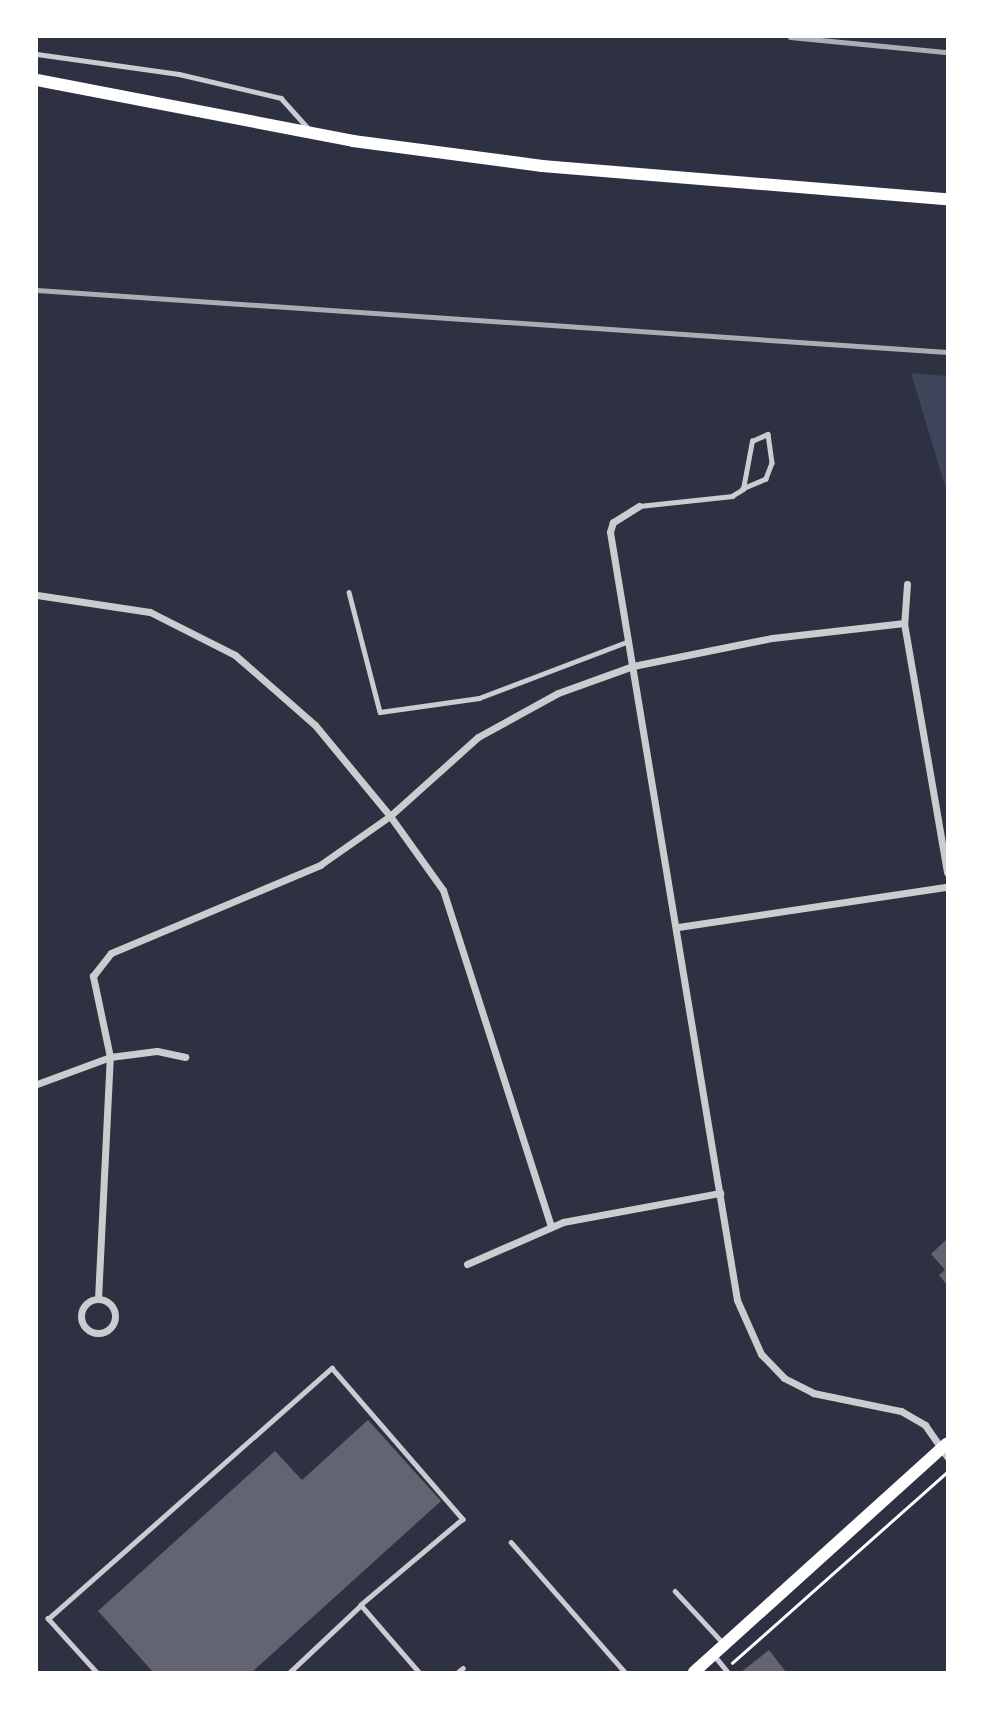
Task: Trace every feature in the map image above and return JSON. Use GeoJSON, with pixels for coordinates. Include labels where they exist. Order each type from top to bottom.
{"type":"FeatureCollection","features":[{"type":"Feature","properties":{"kind":"main road"},"geometry":{"type":"LineString","coordinates":[[37,80],[310,132],[542,166],[947,199]]}},
{"type":"Feature","properties":{"kind":"main road"},"geometry":{"type":"LineString","coordinates":[[694,1672],[945,1450]]}},
{"type":"Feature","properties":{"kind":"street"},"geometry":{"type":"LineString","coordinates":[[639,506],[610,527],[678,927],[737,1300],[768,1364],[799,1388],[901,1411],[925,1424],[945,1450]]}},
{"type":"Feature","properties":{"kind":"street"},"geometry":{"type":"LineString","coordinates":[[907,584],[904,623],[947,872]]}},
{"type":"Feature","properties":{"kind":"street"},"geometry":{"type":"LineString","coordinates":[[37,595],[150,612],[235,655],[315,725],[390,816],[443,890],[551,1226]]}},
{"type":"Feature","properties":{"kind":"street"},"geometry":{"type":"LineString","coordinates":[[98,1299],[110,1057],[95,967],[111,953],[320,865],[390,816],[478,737],[517,712],[634,666],[772,638],[904,623]]}},
{"type":"Feature","properties":{"kind":"street"},"geometry":{"type":"LineString","coordinates":[[678,927],[947,887]]}},
{"type":"Feature","properties":{"kind":"street"},"geometry":{"type":"LineString","coordinates":[[37,1084],[110,1057],[158,1051],[185,1057]]}},
{"type":"Feature","properties":{"kind":"street"},"geometry":{"type":"LineString","coordinates":[[467,1264],[551,1226],[720,1193]]}},
{"type":"Feature","properties":{"kind":"street"},"geometry":{"type":"LineString","coordinates":[[98,1299],[112,1307],[115,1318],[110,1328],[95,1333],[80,1318],[87,1303],[98,1299]]}},
{"type":"Feature","properties":{"kind":"lane"},"geometry":{"type":"LineString","coordinates":[[37,54],[178,74],[281,98],[310,132]]}},
{"type":"Feature","properties":{"kind":"lane"},"geometry":{"type":"LineString","coordinates":[[639,506],[690,504],[743,489],[766,479],[773,453],[768,434],[752,441],[743,489]]}},
{"type":"Feature","properties":{"kind":"lane"},"geometry":{"type":"LineString","coordinates":[[349,592],[380,712],[479,698],[630,641]]}},
{"type":"Feature","properties":{"kind":"lane"},"geometry":{"type":"LineString","coordinates":[[96,1672],[48,1619],[332,1368],[463,1519],[361,1605],[290,1672]]}},
{"type":"Feature","properties":{"kind":"lane"},"geometry":{"type":"LineString","coordinates":[[511,1542],[625,1672]]}},
{"type":"Feature","properties":{"kind":"lane"},"geometry":{"type":"LineString","coordinates":[[675,1591],[725,1644]]}},
{"type":"Feature","properties":{"kind":"lane"},"geometry":{"type":"LineString","coordinates":[[361,1605],[419,1672]]}},
{"type":"Feature","properties":{"kind":"lane"},"geometry":{"type":"LineString","coordinates":[[714,1654],[727,1671]]}},
{"type":"Feature","properties":{"kind":"path"},"geometry":{"type":"LineString","coordinates":[[727,1671],[947,1472]]}},
{"type":"Feature","properties":{"kind":"shaded area"},"geometry":{"type":"Polygon","coordinates":[[[911,373],[947,376],[947,493],[911,373]]]}},
{"type":"Feature","properties":{"kind":"building"},"geometry":{"type":"Polygon","coordinates":[[[947,1239],[947,1285],[939,1275],[945,1270],[931,1254],[947,1239]]]}},
{"type":"Feature","properties":{"kind":"building"},"geometry":{"type":"Polygon","coordinates":[[[368,1420],[441,1501],[252,1672],[153,1672],[98,1611],[275,1451],[302,1480],[368,1420]]]}},
{"type":"Feature","properties":{"kind":"building"},"geometry":{"type":"Polygon","coordinates":[[[769,1650],[786,1672],[741,1672],[769,1650]]]}},
{"type":"Feature","properties":{"kind":"railway"},"geometry":{"type":"LineString","coordinates":[[790,37],[947,52]]}},
{"type":"Feature","properties":{"kind":"railway"},"geometry":{"type":"LineString","coordinates":[[37,290],[947,352]]}}]}
